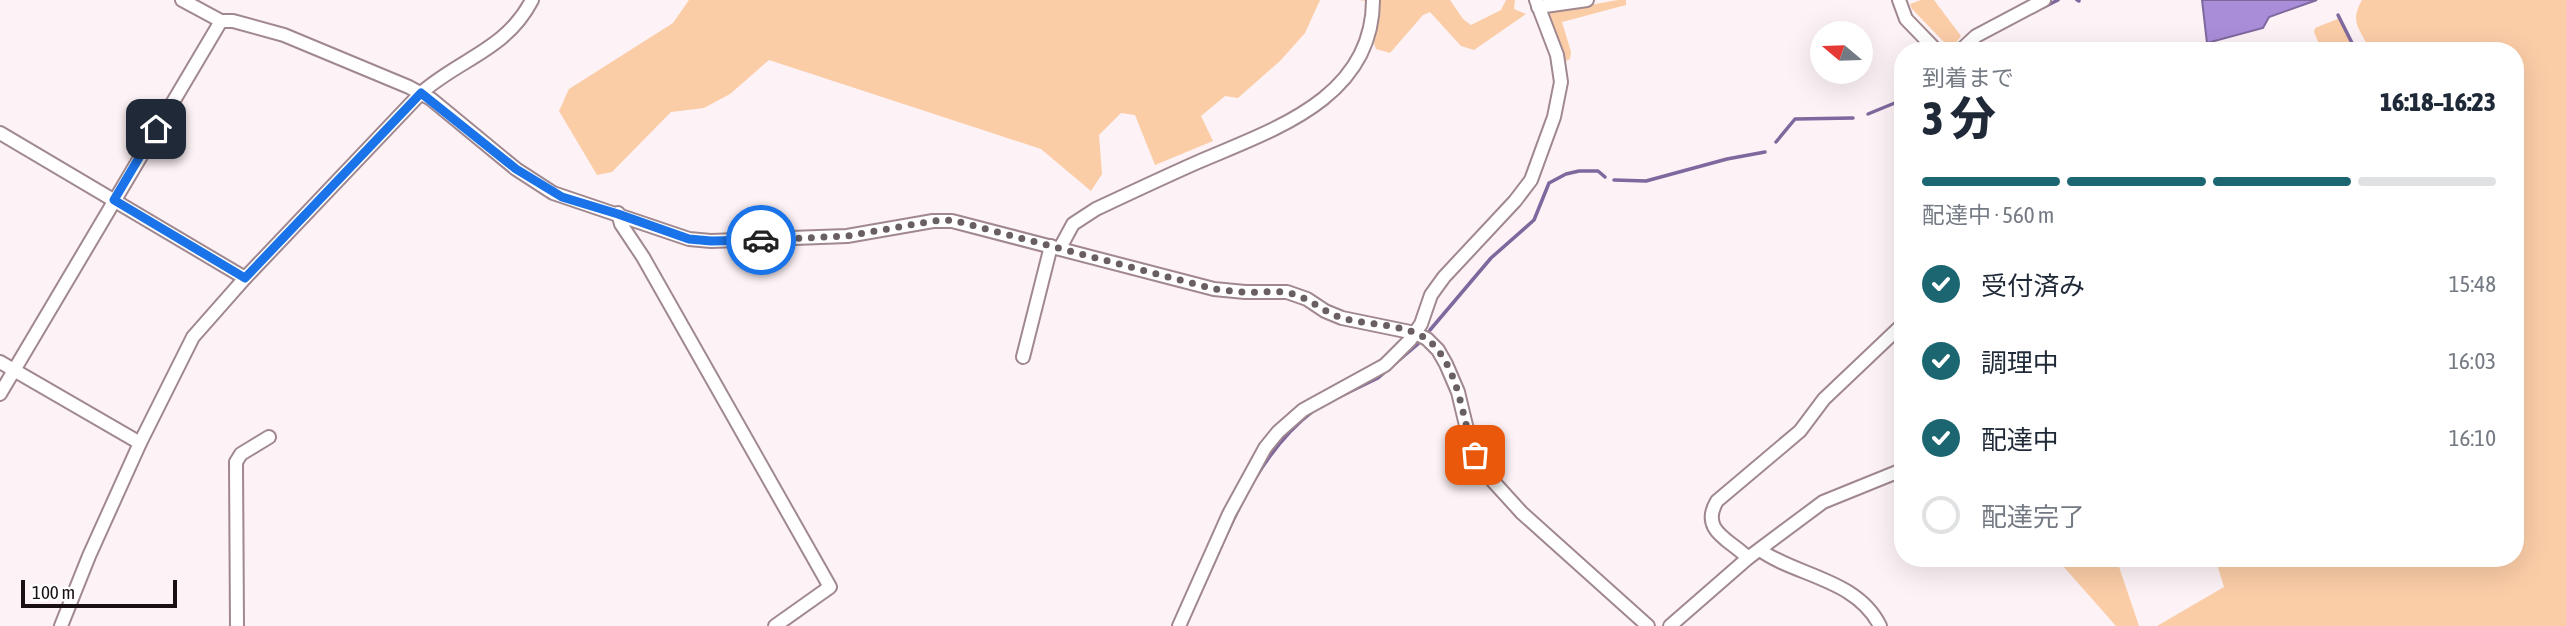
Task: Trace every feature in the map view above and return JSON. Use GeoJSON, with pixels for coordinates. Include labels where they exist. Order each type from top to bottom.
{"type":"FeatureCollection","features":[{"type":"Feature","properties":{"kind":"street"},"geometry":{"type":"LineString","coordinates":[[182,0],[221,21],[233,21],[284,35],[421,93],[516,169],[553,193],[689,239],[711,241],[847,236],[952,220],[1214,289],[1287,292],[1307,299],[1342,318],[1415,333],[1433,344],[1447,363],[1458,392],[1471,446],[1481,468],[1522,513],[1648,626]]}},
{"type":"Feature","properties":{"kind":"street"},"geometry":{"type":"LineString","coordinates":[[61,626],[140,443],[193,337],[245,278],[421,93],[441,77],[497,44],[519,22],[532,0]]}},
{"type":"Feature","properties":{"kind":"street"},"geometry":{"type":"LineString","coordinates":[[1023,357],[1056,247],[1073,224],[1096,209],[1314,107],[1345,77],[1365,45],[1371,24],[1373,0]]}},
{"type":"Feature","properties":{"kind":"street"},"geometry":{"type":"LineString","coordinates":[[1179,626],[1229,514],[1265,448],[1278,432],[1303,411],[1385,365],[1415,333],[1431,295],[1444,277],[1515,201],[1535,169],[1555,117],[1561,82],[1557,55],[1537,4],[1587,0]]}},
{"type":"Feature","properties":{"kind":"street"},"geometry":{"type":"LineString","coordinates":[[1899,0],[1906,19],[1928,42]]}},
{"type":"Feature","properties":{"kind":"street"},"geometry":{"type":"LineString","coordinates":[[1970,42],[2044,0]]}},
{"type":"Feature","properties":{"kind":"street"},"geometry":{"type":"LineString","coordinates":[[0,394],[221,21]]}},
{"type":"Feature","properties":{"kind":"street"},"geometry":{"type":"LineString","coordinates":[[0,133],[245,278]]}},
{"type":"Feature","properties":{"kind":"street"},"geometry":{"type":"LineString","coordinates":[[618,214],[621,224],[643,257],[830,587],[775,626]]}},
{"type":"Feature","properties":{"kind":"street"},"geometry":{"type":"LineString","coordinates":[[1748,558],[1717,534],[1712,516],[1717,501],[1800,431],[1824,399],[1894,333]]}},
{"type":"Feature","properties":{"kind":"street"},"geometry":{"type":"LineString","coordinates":[[0,362],[140,443]]}},
{"type":"Feature","properties":{"kind":"street"},"geometry":{"type":"LineString","coordinates":[[237,626],[236,462],[241,454],[269,437]]}},
{"type":"Feature","properties":{"kind":"street"},"geometry":{"type":"LineString","coordinates":[[1670,626],[1748,558],[1823,502],[1894,473]]}},
{"type":"Feature","properties":{"kind":"street"},"geometry":{"type":"LineString","coordinates":[[1760,550],[1824,578],[1868,608],[1880,626]]}},
{"type":"Feature","properties":{"kind":"shaded area"},"geometry":{"type":"Polygon","coordinates":[[[689,0],[1320,0],[1305,33],[1280,61],[1238,98],[1225,96],[1201,116],[1213,141],[1155,165],[1135,115],[1121,113],[1099,135],[1102,174],[1091,191],[1041,149],[769,60],[730,94],[704,108],[671,112],[612,172],[597,175],[559,111],[569,89],[673,23],[689,0]]]}},
{"type":"Feature","properties":{"kind":"shaded area"},"geometry":{"type":"Polygon","coordinates":[[[1359,0],[1450,0],[1463,19],[1471,25],[1501,10],[1506,0],[1515,0],[1514,9],[1526,14],[1474,50],[1461,46],[1430,12],[1423,15],[1390,53],[1376,49],[1374,43],[1378,3],[1359,0]]]}},
{"type":"Feature","properties":{"kind":"shaded area"},"geometry":{"type":"Polygon","coordinates":[[[1626,0],[1626,5],[1562,22],[1571,52],[1570,59],[1564,62],[1551,24],[1550,12],[1626,0]]]}},
{"type":"Feature","properties":{"kind":"shaded area"},"geometry":{"type":"Polygon","coordinates":[[[1921,0],[1934,0],[1961,36],[1956,42],[1944,42],[1910,4],[1921,0]]]}},
{"type":"Feature","properties":{"kind":"shaded area"},"geometry":{"type":"Polygon","coordinates":[[[2202,0],[2317,0],[2269,17],[2263,28],[2207,42],[2202,0]]]}},
{"type":"Feature","properties":{"kind":"shaded area"},"geometry":{"type":"Polygon","coordinates":[[[2362,0],[2566,0],[2566,626],[2157,626],[2224,587],[2218,567],[2524,567],[2524,42],[2366,42],[2356,21],[2362,0]]]}},
{"type":"Feature","properties":{"kind":"shaded area"},"geometry":{"type":"Polygon","coordinates":[[[2340,18],[2352,42],[2318,42],[2315,28],[2340,18]]]}},
{"type":"Feature","properties":{"kind":"shaded area"},"geometry":{"type":"Polygon","coordinates":[[[2064,567],[2119,567],[2139,626],[2116,626],[2064,567]]]}},
{"type":"Feature","properties":{"kind":"waterway"},"geometry":{"type":"LineString","coordinates":[[2044,7],[2058,0]]}},
{"type":"Feature","properties":{"kind":"waterway"},"geometry":{"type":"LineString","coordinates":[[2338,15],[2352,42]]}},
{"type":"Feature","properties":{"kind":"waterway"},"geometry":{"type":"LineString","coordinates":[[1868,114],[1894,103]]}},
{"type":"Feature","properties":{"kind":"waterway"},"geometry":{"type":"LineString","coordinates":[[1776,142],[1795,119],[1853,118]]}},
{"type":"Feature","properties":{"kind":"waterway"},"geometry":{"type":"LineString","coordinates":[[1614,180],[1646,181],[1727,159],[1765,152]]}},
{"type":"Feature","properties":{"kind":"waterway"},"geometry":{"type":"LineString","coordinates":[[1430,330],[1491,258],[1534,220],[1549,183],[1579,171],[1598,171],[1605,177]]}},
{"type":"Feature","properties":{"kind":"waterway"},"geometry":{"type":"LineString","coordinates":[[1339,397],[1378,378],[1418,344]]}},
{"type":"Feature","properties":{"kind":"waterway"},"geometry":{"type":"LineString","coordinates":[[1199,595],[1233,520],[1259,472],[1275,449],[1313,411]]}},
{"type":"Feature","properties":{"kind":"way so far"},"geometry":{"type":"LineString","coordinates":[[761,240],[847,236],[952,220],[1214,289],[1287,292],[1307,299],[1342,318],[1415,333],[1433,344],[1447,363],[1458,392],[1475,455]]}},
{"type":"Feature","properties":{"kind":"route"},"geometry":{"type":"LineString","coordinates":[[156,129],[114,200],[245,278],[421,93],[505,161],[562,197],[689,239],[761,240]]}}]}
